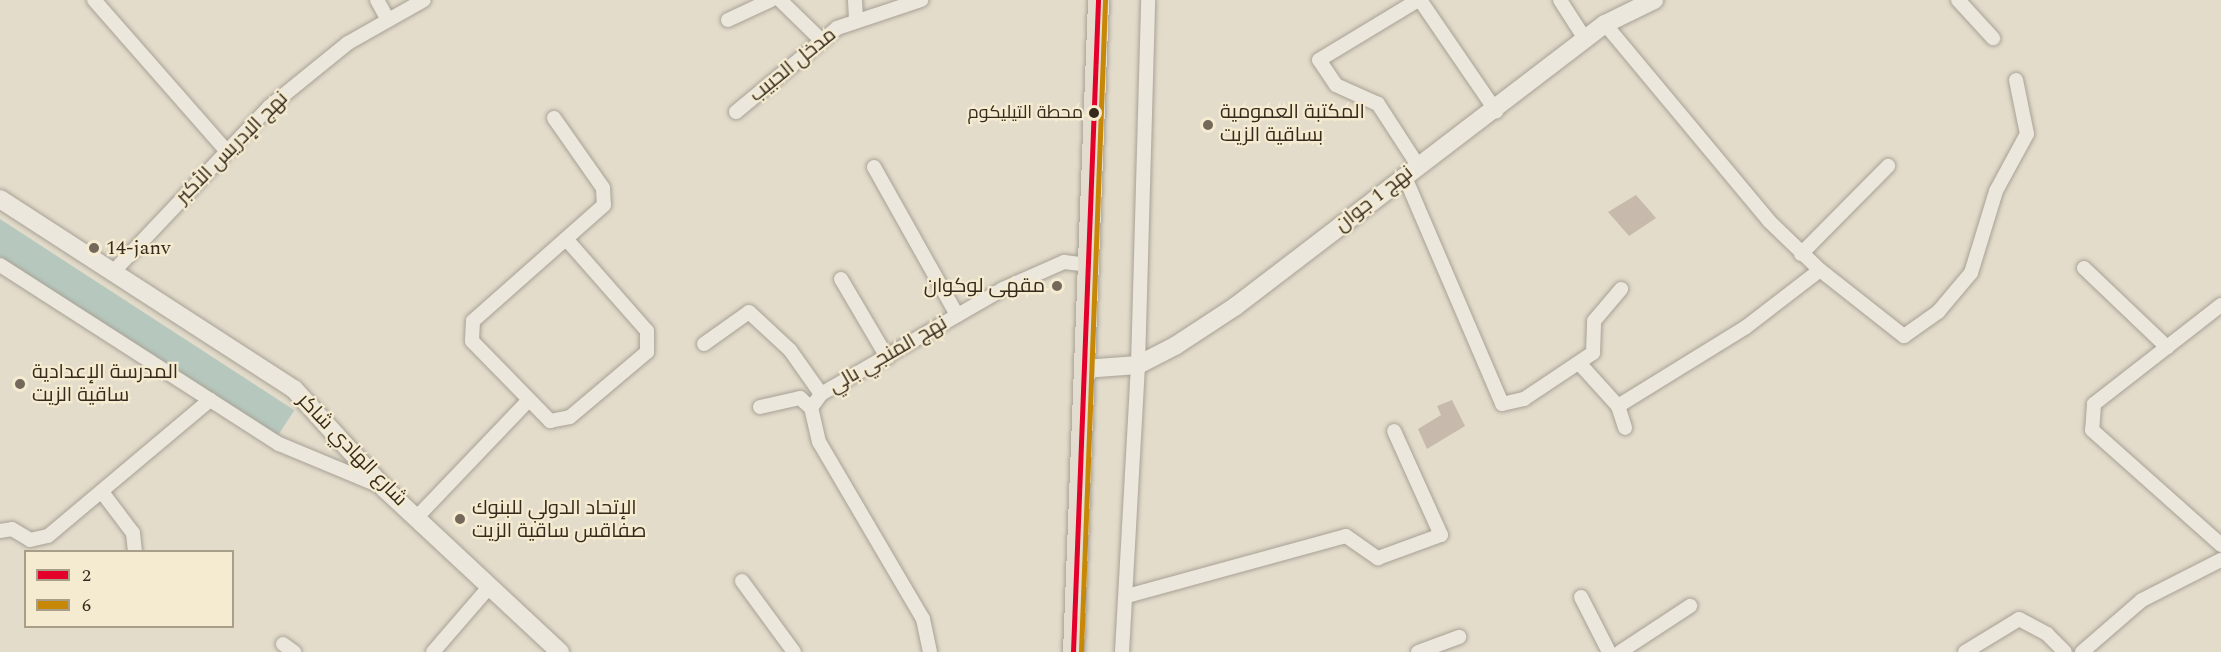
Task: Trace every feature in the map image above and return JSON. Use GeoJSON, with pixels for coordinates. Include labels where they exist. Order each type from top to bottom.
{"type":"FeatureCollection","features":[{"type":"Feature","properties":{"kind":"main road"},"geometry":{"type":"LineString","coordinates":[[1073,652],[1098,0]]}},
{"type":"Feature","properties":{"kind":"main road","name":"نهج 1 جوان"},"geometry":{"type":"LineString","coordinates":[[1084,369],[1138,366],[1236,306],[1411,170],[1496,111],[1605,24],[1654,0]]}},
{"type":"Feature","properties":{"kind":"main road","name":"شارع الهادي شاكر"},"geometry":{"type":"LineString","coordinates":[[0,199],[294,389],[384,488],[560,652]]}},
{"type":"Feature","properties":{"kind":"street"},"geometry":{"type":"LineString","coordinates":[[94,0],[226,150]]}},
{"type":"Feature","properties":{"kind":"street"},"geometry":{"type":"LineString","coordinates":[[377,0],[387,18]]}},
{"type":"Feature","properties":{"kind":"street","name":"نهج الإدريس الأكبر"},"geometry":{"type":"LineString","coordinates":[[113,272],[269,107],[387,18],[424,0]]}},
{"type":"Feature","properties":{"kind":"street"},"geometry":{"type":"LineString","coordinates":[[728,20],[771,0]]}},
{"type":"Feature","properties":{"kind":"street"},"geometry":{"type":"LineString","coordinates":[[780,0],[821,40]]}},
{"type":"Feature","properties":{"kind":"street"},"geometry":{"type":"LineString","coordinates":[[855,0],[856,19]]}},
{"type":"Feature","properties":{"kind":"street","name":"مدخل الحبيب"},"geometry":{"type":"LineString","coordinates":[[736,112],[821,40],[856,19],[921,0]]}},
{"type":"Feature","properties":{"kind":"street"},"geometry":{"type":"LineString","coordinates":[[1122,652],[1138,366],[1148,0]]}},
{"type":"Feature","properties":{"kind":"street"},"geometry":{"type":"LineString","coordinates":[[1496,111],[1419,0],[1319,60],[1336,85],[1378,104],[1411,170],[1502,404],[1524,399],[1580,364],[1593,353],[1601,307],[1621,289]]}},
{"type":"Feature","properties":{"kind":"street"},"geometry":{"type":"LineString","coordinates":[[1560,0],[1585,39]]}},
{"type":"Feature","properties":{"kind":"street"},"geometry":{"type":"LineString","coordinates":[[1958,0],[1992,38]]}},
{"type":"Feature","properties":{"kind":"street"},"geometry":{"type":"LineString","coordinates":[[1605,24],[1801,254],[1904,336],[1938,312],[1971,273],[1996,192],[2027,134],[2016,80]]}},
{"type":"Feature","properties":{"kind":"street"},"geometry":{"type":"LineString","coordinates":[[554,118],[603,188],[604,205],[473,321],[472,341],[527,402],[550,421],[570,417],[647,352],[647,331],[567,240]]}},
{"type":"Feature","properties":{"kind":"street"},"geometry":{"type":"LineString","coordinates":[[1801,254],[1888,166]]}},
{"type":"Feature","properties":{"kind":"street"},"geometry":{"type":"LineString","coordinates":[[874,167],[957,315]]}},
{"type":"Feature","properties":{"kind":"street"},"geometry":{"type":"LineString","coordinates":[[0,265],[279,444],[384,488]]}},
{"type":"Feature","properties":{"kind":"street","name":"نهج المنجي بالي"},"geometry":{"type":"LineString","coordinates":[[930,652],[923,619],[819,442],[811,408],[821,394],[957,315],[1053,266],[1088,265]]}},
{"type":"Feature","properties":{"kind":"street"},"geometry":{"type":"LineString","coordinates":[[2084,268],[2167,347]]}},
{"type":"Feature","properties":{"kind":"street"},"geometry":{"type":"LineString","coordinates":[[1617,406],[1746,327],[1820,270]]}},
{"type":"Feature","properties":{"kind":"street"},"geometry":{"type":"LineString","coordinates":[[841,279],[887,357]]}},
{"type":"Feature","properties":{"kind":"street"},"geometry":{"type":"LineString","coordinates":[[2221,304],[2094,404],[2092,430],[2221,546]]}},
{"type":"Feature","properties":{"kind":"street"},"geometry":{"type":"LineString","coordinates":[[704,344],[748,312],[790,350],[821,394]]}},
{"type":"Feature","properties":{"kind":"street"},"geometry":{"type":"LineString","coordinates":[[1580,364],[1617,406],[1625,428]]}},
{"type":"Feature","properties":{"kind":"street"},"geometry":{"type":"LineString","coordinates":[[760,406],[800,398],[811,408]]}},
{"type":"Feature","properties":{"kind":"street"},"geometry":{"type":"LineString","coordinates":[[0,531],[8,528],[30,540],[41,539],[102,492],[210,400]]}},
{"type":"Feature","properties":{"kind":"street"},"geometry":{"type":"LineString","coordinates":[[417,517],[527,402]]}},
{"type":"Feature","properties":{"kind":"street"},"geometry":{"type":"LineString","coordinates":[[1126,596],[1346,536],[1378,558],[1441,535],[1394,431]]}},
{"type":"Feature","properties":{"kind":"street"},"geometry":{"type":"LineString","coordinates":[[102,492],[129,526],[135,550]]}},
{"type":"Feature","properties":{"kind":"street"},"geometry":{"type":"LineString","coordinates":[[2082,652],[2142,600],[2221,560]]}},
{"type":"Feature","properties":{"kind":"street"},"geometry":{"type":"LineString","coordinates":[[742,580],[794,652]]}},
{"type":"Feature","properties":{"kind":"street"},"geometry":{"type":"LineString","coordinates":[[434,652],[490,586]]}},
{"type":"Feature","properties":{"kind":"street"},"geometry":{"type":"LineString","coordinates":[[1581,597],[1610,652]]}},
{"type":"Feature","properties":{"kind":"street"},"geometry":{"type":"LineString","coordinates":[[1620,652],[1690,606]]}},
{"type":"Feature","properties":{"kind":"street"},"geometry":{"type":"LineString","coordinates":[[1965,652],[2019,619],[2048,634],[2065,652]]}},
{"type":"Feature","properties":{"kind":"street"},"geometry":{"type":"LineString","coordinates":[[1419,652],[1460,637]]}},
{"type":"Feature","properties":{"kind":"shaded area"},"geometry":{"type":"Polygon","coordinates":[[[0,219],[294,410],[274,442],[0,264],[0,219]]]}},
{"type":"Feature","properties":{"kind":"building"},"geometry":{"type":"Polygon","coordinates":[[[1636,195],[1656,218],[1629,236],[1608,212],[1636,195]]]}},
{"type":"Feature","properties":{"kind":"building"},"geometry":{"type":"Polygon","coordinates":[[[1452,400],[1465,426],[1427,449],[1418,429],[1441,415],[1437,406],[1452,400]]]}},
{"type":"Feature","properties":{"kind":"transit line","name":"2"},"geometry":{"type":"LineString","coordinates":[[1073,652],[1098,0]]}},
{"type":"Feature","properties":{"kind":"transit line","name":"6"},"geometry":{"type":"LineString","coordinates":[[1081,652],[1105,0]]}},
{"type":"Feature","properties":{"kind":"place","name":"محطة التيليكوم"},"geometry":{"type":"Point","coordinates":[1094,113]}},
{"type":"Feature","properties":{"kind":"place","name":"المكتبة العمومية بساقية الزيت"},"geometry":{"type":"Point","coordinates":[1208,125]}},
{"type":"Feature","properties":{"kind":"place","name":"14-janv"},"geometry":{"type":"Point","coordinates":[94,248]}},
{"type":"Feature","properties":{"kind":"place","name":"مقهى لوكوان"},"geometry":{"type":"Point","coordinates":[1057,286]}},
{"type":"Feature","properties":{"kind":"place","name":"المدرسة الإعدادية ساقية الزيت"},"geometry":{"type":"Point","coordinates":[20,384]}},
{"type":"Feature","properties":{"kind":"place","name":"الإتحاد الدولي للبنوك صفاقس ساقية الزيت"},"geometry":{"type":"Point","coordinates":[460,519]}}]}
